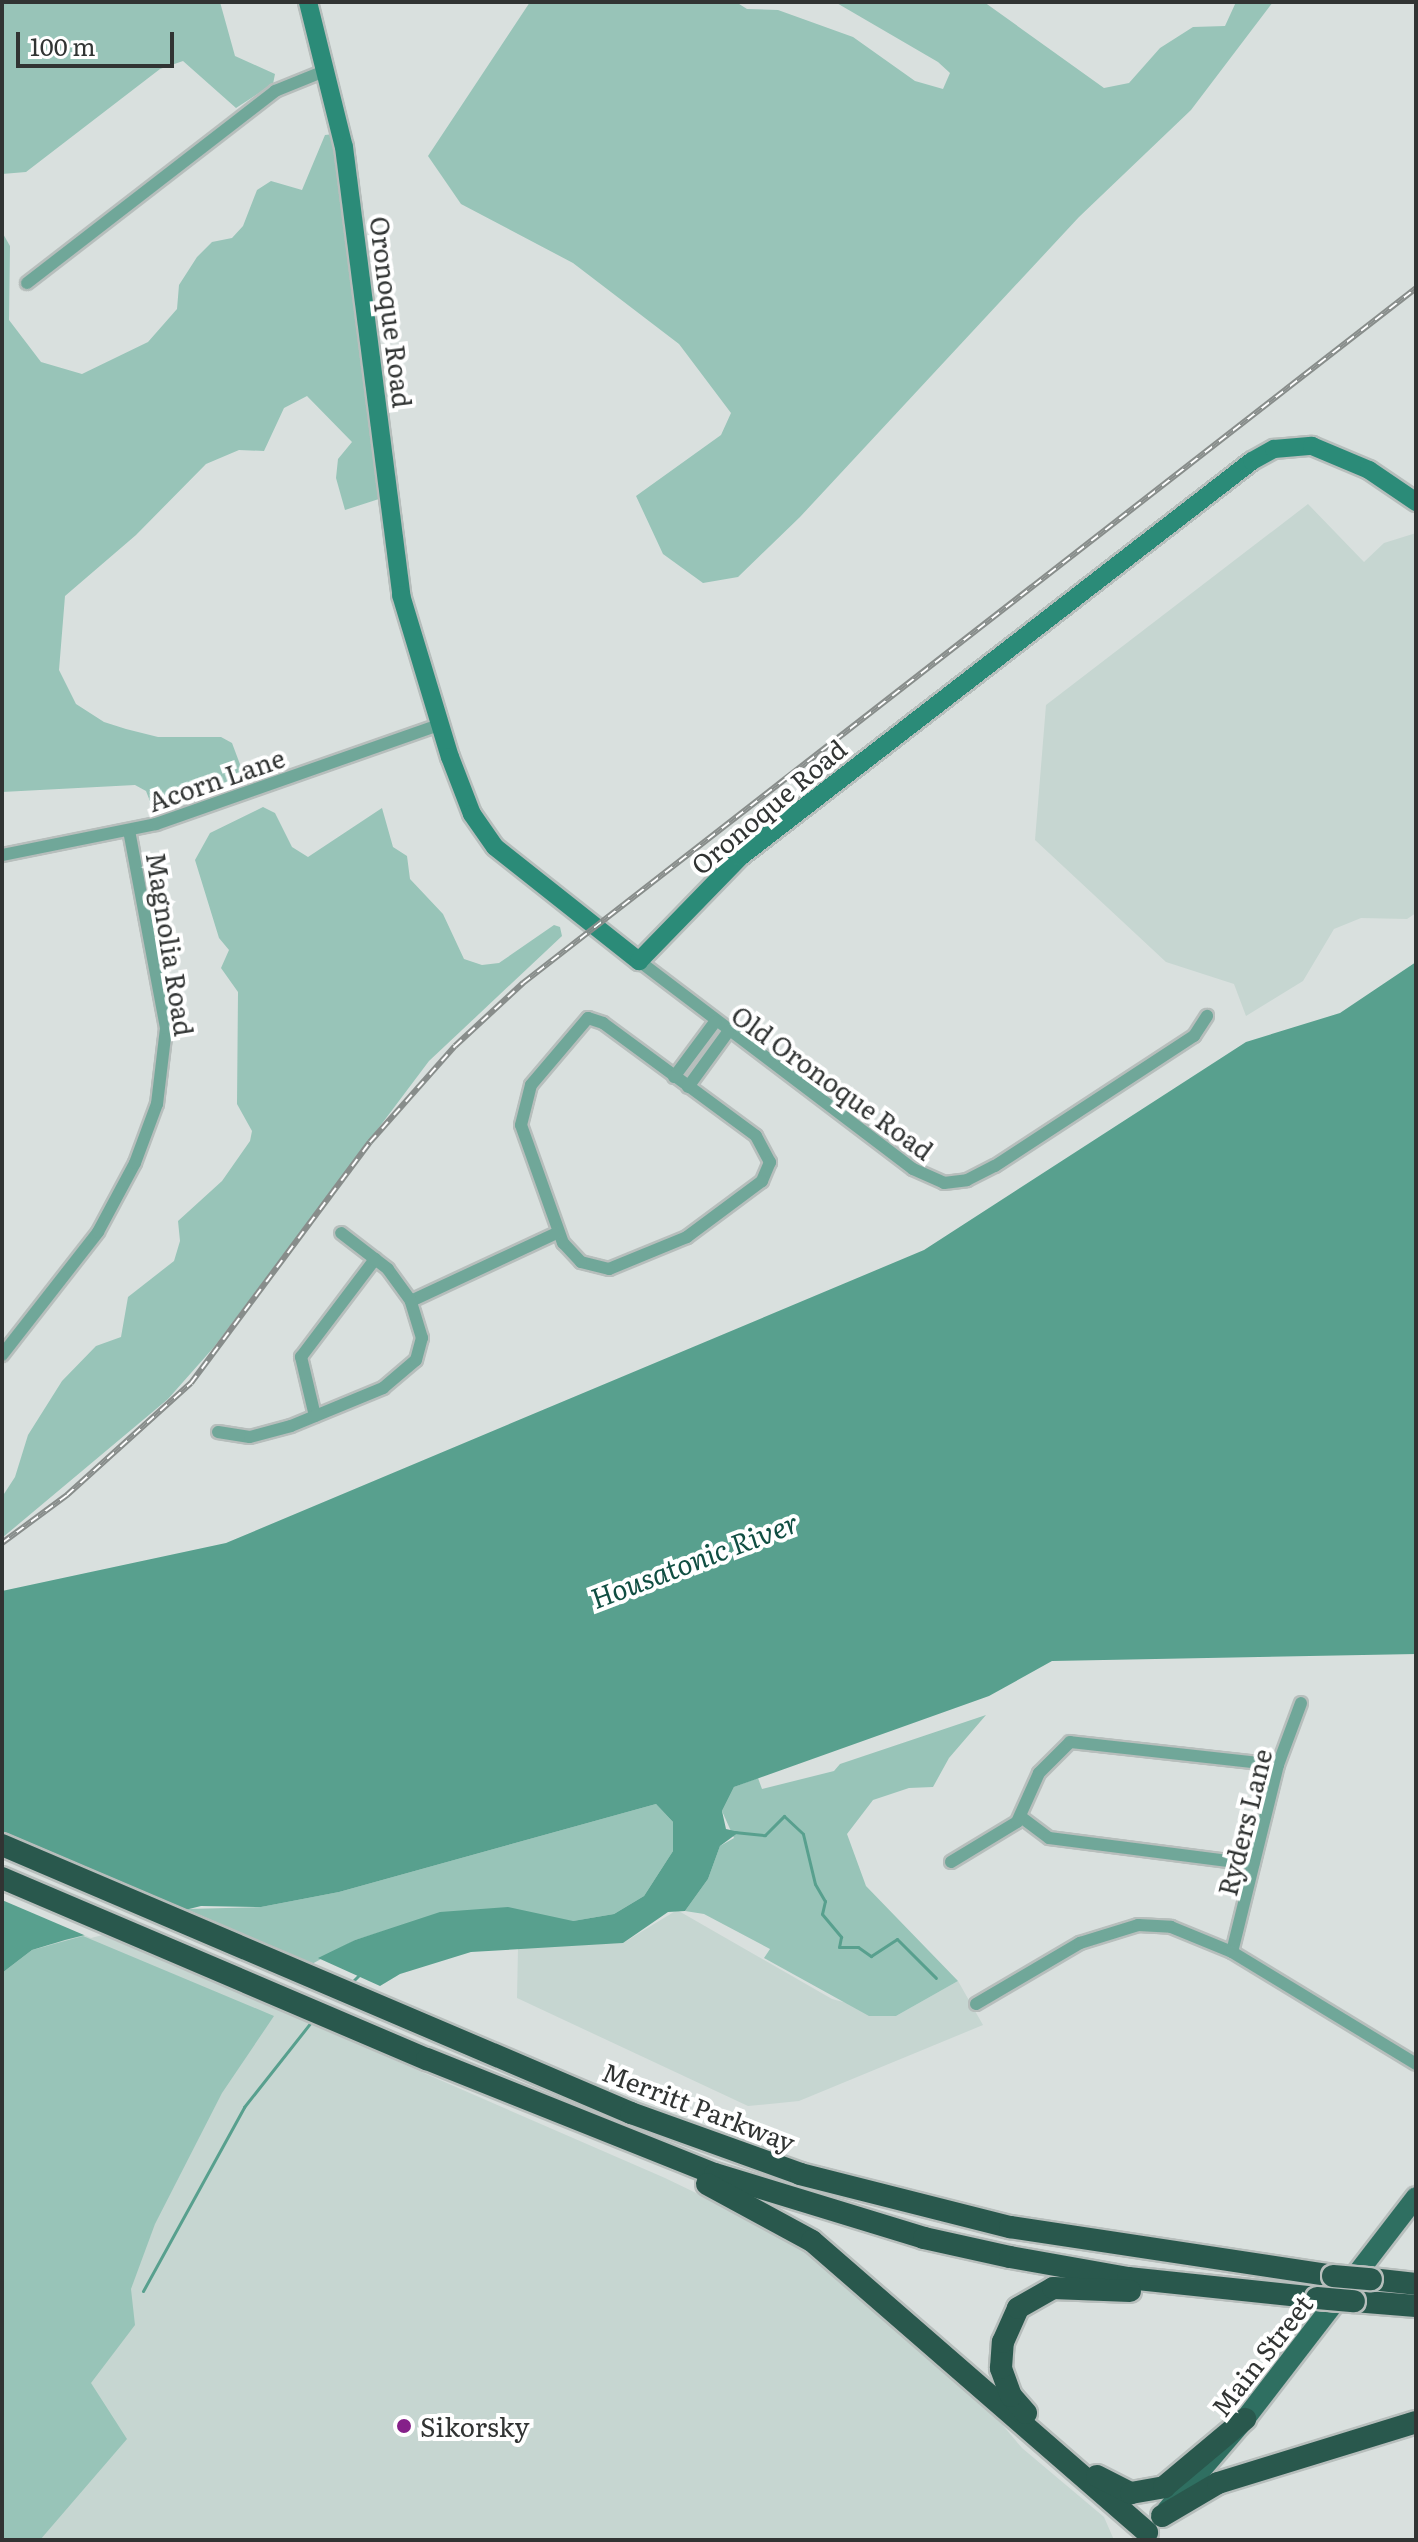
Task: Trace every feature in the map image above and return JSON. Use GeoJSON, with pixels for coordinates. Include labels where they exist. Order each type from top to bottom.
{"type":"FeatureCollection","features":[{"type":"Feature","properties":{"kind":"highway","name":"Merritt Parkway"},"geometry":{"type":"LineString","coordinates":[[2,1845],[714,2145],[864,2194],[1141,2251],[1333,2276],[1416,2282]]}},
{"type":"Feature","properties":{"kind":"highway","name":"Merritt Parkway"},"geometry":{"type":"LineString","coordinates":[[2,1878],[596,2128],[715,2174],[924,2238],[1128,2278],[1416,2306]]}},
{"type":"Feature","properties":{"kind":"highway"},"geometry":{"type":"LineString","coordinates":[[596,2128],[626,2151],[749,2204],[812,2241],[1150,2529],[1218,2483],[1416,2422]]}},
{"type":"Feature","properties":{"kind":"highway"},"geometry":{"type":"LineString","coordinates":[[1245,2419],[1176,2480],[1153,2491],[1131,2493],[1101,2480],[1022,2410],[1005,2384],[1003,2342],[1018,2308],[1053,2288],[1273,2293]]}},
{"type":"Feature","properties":{"kind":"main road","name":"Main Street"},"geometry":{"type":"LineString","coordinates":[[1150,2529],[1245,2419],[1416,2197]]}},
{"type":"Feature","properties":{"kind":"street","name":"Oronoque Road"},"geometry":{"type":"LineString","coordinates":[[308,2],[327,70],[363,281],[397,576],[439,725],[482,833],[552,897],[639,961],[740,857],[1252,461],[1274,449],[1312,446],[1369,470],[1416,502]]}},
{"type":"Feature","properties":{"kind":"street"},"geometry":{"type":"LineString","coordinates":[[27,283],[262,100],[327,70]]}},
{"type":"Feature","properties":{"kind":"street","name":"Acorn Lane"},"geometry":{"type":"LineString","coordinates":[[2,855],[129,830],[439,725]]}},
{"type":"Feature","properties":{"kind":"street","name":"Magnolia Road"},"geometry":{"type":"LineString","coordinates":[[2,1355],[98,1232],[135,1163],[157,1104],[166,1028],[129,830]]}},
{"type":"Feature","properties":{"kind":"street","name":"Old Oronoque Road"},"geometry":{"type":"LineString","coordinates":[[639,961],[728,1032],[924,1177],[944,1183],[967,1180],[995,1166],[1186,1042],[1207,1016]]}},
{"type":"Feature","properties":{"kind":"street"},"geometry":{"type":"LineString","coordinates":[[591,1018],[688,1087],[765,1145],[770,1162],[762,1181],[687,1237],[615,1268],[581,1262],[557,1233],[522,1132],[521,1109],[531,1085],[579,1023],[591,1018]]}},
{"type":"Feature","properties":{"kind":"street"},"geometry":{"type":"LineString","coordinates":[[674,1077],[715,1022]]}},
{"type":"Feature","properties":{"kind":"street"},"geometry":{"type":"LineString","coordinates":[[688,1087],[728,1032]]}},
{"type":"Feature","properties":{"kind":"street"},"geometry":{"type":"LineString","coordinates":[[218,1432],[250,1437],[315,1416],[383,1388],[416,1360],[422,1338],[411,1301],[375,1259],[341,1233]]}},
{"type":"Feature","properties":{"kind":"street"},"geometry":{"type":"LineString","coordinates":[[411,1301],[557,1233]]}},
{"type":"Feature","properties":{"kind":"street"},"geometry":{"type":"LineString","coordinates":[[315,1416],[301,1374],[301,1357],[375,1259]]}},
{"type":"Feature","properties":{"kind":"street","name":"Ryders Lane"},"geometry":{"type":"LineString","coordinates":[[1232,1952],[1278,1765],[1301,1703]]}},
{"type":"Feature","properties":{"kind":"street"},"geometry":{"type":"LineString","coordinates":[[951,1862],[1021,1817],[1039,1773],[1070,1742],[1278,1765]]}},
{"type":"Feature","properties":{"kind":"street"},"geometry":{"type":"LineString","coordinates":[[1021,1817],[1049,1838],[1253,1864]]}},
{"type":"Feature","properties":{"kind":"street"},"geometry":{"type":"LineString","coordinates":[[976,2004],[1080,1943],[1138,1925],[1184,1929],[1232,1952],[1416,2064]]}},
{"type":"Feature","properties":{"kind":"shaded area"},"geometry":{"type":"Polygon","coordinates":[[[2,2],[220,2],[235,56],[275,74],[273,84],[236,108],[183,61],[160,69],[26,172],[2,174],[2,2]]]}},
{"type":"Feature","properties":{"kind":"shaded area"},"geometry":{"type":"Polygon","coordinates":[[[530,2],[736,2],[747,9],[778,10],[853,37],[915,81],[943,89],[950,73],[938,62],[835,2],[984,2],[1104,88],[1129,83],[1160,48],[1193,27],[1225,26],[1236,2],[1273,2],[1191,110],[1079,217],[800,517],[738,577],[703,583],[663,554],[636,496],[721,435],[731,413],[679,344],[573,263],[461,204],[428,156],[530,2]]]}},
{"type":"Feature","properties":{"kind":"shaded area"},"geometry":{"type":"Polygon","coordinates":[[[334,134],[382,498],[345,510],[336,478],[338,459],[352,442],[307,396],[284,408],[264,451],[239,450],[206,464],[136,535],[65,596],[59,670],[76,704],[104,722],[158,737],[221,737],[232,743],[244,775],[238,783],[202,785],[192,797],[170,798],[160,810],[153,809],[146,791],[135,785],[2,792],[2,232],[10,246],[9,320],[41,362],[82,374],[148,342],[177,309],[179,285],[197,257],[212,242],[232,238],[243,226],[257,190],[271,181],[302,190],[325,135],[334,134]]]}},
{"type":"Feature","properties":{"kind":"shaded area"},"geometry":{"type":"Polygon","coordinates":[[[1308,504],[1364,562],[1384,543],[1416,533],[1416,913],[1407,919],[1361,918],[1334,929],[1303,981],[1246,1016],[1234,984],[1166,962],[1035,840],[1046,705],[1308,504]]]}},
{"type":"Feature","properties":{"kind":"shaded area"},"geometry":{"type":"Polygon","coordinates":[[[263,807],[275,813],[292,847],[308,857],[382,808],[393,847],[407,856],[410,879],[443,914],[464,959],[482,965],[499,963],[554,925],[560,927],[562,936],[429,1061],[214,1347],[168,1399],[2,1538],[2,1497],[15,1477],[28,1435],[62,1381],[96,1346],[121,1337],[128,1297],[174,1261],[180,1241],[178,1221],[222,1181],[250,1141],[252,1131],[237,1104],[238,992],[221,968],[229,950],[219,938],[195,860],[210,833],[263,807]]]}},
{"type":"Feature","properties":{"kind":"shaded area"},"geometry":{"type":"Polygon","coordinates":[[[986,1715],[949,1758],[933,1787],[909,1788],[873,1800],[847,1834],[866,1886],[958,1981],[896,2016],[869,2016],[764,1958],[770,1949],[704,1914],[685,1911],[708,1879],[720,1846],[734,1838],[722,1811],[734,1787],[758,1778],[762,1789],[834,1771],[840,1764],[986,1715]]]}},
{"type":"Feature","properties":{"kind":"shaded area"},"geometry":{"type":"Polygon","coordinates":[[[656,1804],[673,1822],[673,1851],[644,1896],[614,1914],[573,1921],[394,1928],[355,1940],[312,1964],[186,1909],[261,1907],[339,1892],[656,1804]]]}},
{"type":"Feature","properties":{"kind":"shaded area"},"geometry":{"type":"Polygon","coordinates":[[[677,1910],[832,1999],[896,2016],[958,1981],[983,2025],[799,2101],[748,2106],[517,1998],[518,1948],[623,1943],[677,1910]]]}},
{"type":"Feature","properties":{"kind":"shaded area"},"geometry":{"type":"Polygon","coordinates":[[[84,1925],[665,2178],[779,2233],[831,2269],[983,2402],[1022,2448],[1104,2517],[1114,2540],[2,2540],[2,1973],[84,1925]]]}},
{"type":"Feature","properties":{"kind":"shaded area"},"geometry":{"type":"Polygon","coordinates":[[[83,1936],[274,2016],[222,2093],[155,2224],[131,2289],[135,2325],[91,2383],[127,2439],[40,2540],[2,2540],[2,1973],[32,1950],[83,1936]]]}},
{"type":"Feature","properties":{"kind":"water","name":"Housatonic River"},"geometry":{"type":"Polygon","coordinates":[[[1416,962],[1416,1654],[1052,1661],[989,1696],[734,1787],[722,1811],[726,1829],[739,1832],[720,1846],[708,1879],[685,1911],[668,1912],[623,1943],[471,1952],[400,1974],[380,1986],[318,1958],[355,1940],[440,1912],[508,1907],[573,1921],[614,1914],[644,1896],[673,1851],[673,1822],[656,1804],[339,1892],[261,1907],[201,1906],[65,1940],[32,1950],[2,1973],[2,1591],[226,1543],[924,1250],[1246,1042],[1340,1013],[1416,962]]]}},
{"type":"Feature","properties":{"kind":"pier"},"geometry":{"type":"Polygon","coordinates":[[[2,1831],[192,1912],[91,1938],[2,1900],[2,1831]]]}},
{"type":"Feature","properties":{"kind":"waterway"},"geometry":{"type":"LineString","coordinates":[[734,1832],[765,1835],[784,1816],[803,1834],[815,1884],[825,1901],[822,1914],[841,1937],[839,1947],[858,1947],[871,1956],[897,1939],[936,1978]]}},
{"type":"Feature","properties":{"kind":"waterway"},"geometry":{"type":"LineString","coordinates":[[349,1985],[361,1973]]}},
{"type":"Feature","properties":{"kind":"waterway"},"geometry":{"type":"LineString","coordinates":[[143,2291],[244,2107],[312,2021]]}},
{"type":"Feature","properties":{"kind":"railway"},"geometry":{"type":"LineString","coordinates":[[2,1543],[67,1495],[191,1383],[370,1142],[455,1046],[523,983],[1416,288]]}},
{"type":"Feature","properties":{"kind":"place","name":"Sikorsky"},"geometry":{"type":"Point","coordinates":[404,2426]}}]}
